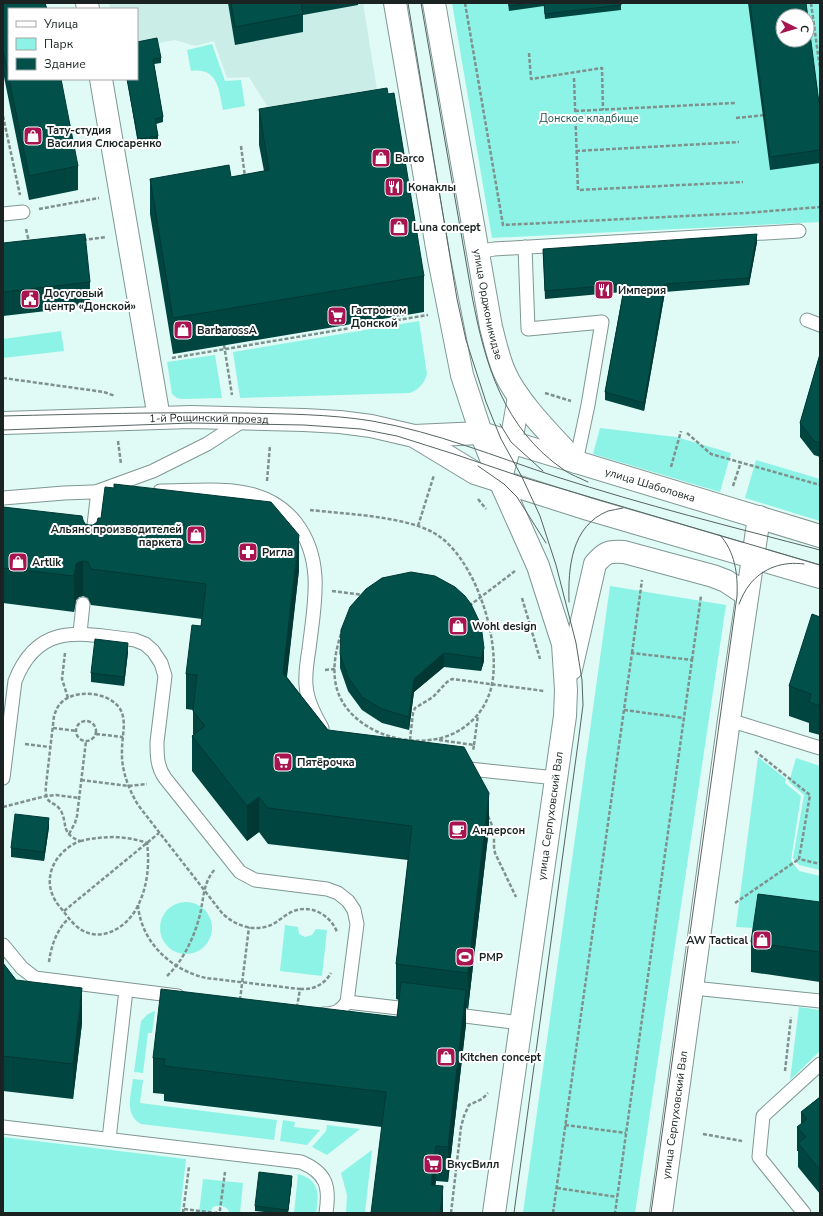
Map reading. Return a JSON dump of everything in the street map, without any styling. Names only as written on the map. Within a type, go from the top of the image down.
[{"type":"main road","points":[[395,3],[439,259],[457,354],[462,375],[481,433]]},
{"type":"main road","name":"улица Орджоникидзе","points":[[434,3],[491,327],[499,356],[504,372],[519,398],[576,462]]},
{"type":"main road","points":[[101,80],[159,418]]},
{"type":"main road","points":[[519,398],[511,442],[500,481],[588,509],[820,577]]},
{"type":"main road","name":"1-й Рощинский проезд","points":[[3,423],[159,418],[246,419],[340,422],[371,426],[414,436],[481,433]]},
{"type":"main road","name":"улица Шаболовка","points":[[481,433],[820,536]]},
{"type":"main road","name":"улица Серпуховский Вал","points":[[481,433],[500,481],[538,566],[562,644],[551,690],[565,716],[494,1213]]},
{"type":"main road","name":"1-й Рощинский проезд","points":[[414,436],[475,473],[500,481]]},
{"type":"main road","name":"улица Серпуховский Вал","points":[[661,1213],[729,720],[759,517]]},
{"type":"main road","points":[[551,690],[595,564],[602,555],[613,551],[624,552],[713,576],[726,581],[747,595]]},
{"type":"lane","points":[[3,214],[23,212]]},
{"type":"lane","points":[[478,252],[494,249],[799,231]]},
{"type":"lane","points":[[525,247],[528,330],[602,322],[588,405],[576,462]]},
{"type":"lane","points":[[807,320],[820,324]]},
{"type":"lane","points":[[98,491],[160,468],[207,444],[246,419]]},
{"type":"lane","points":[[90,552],[98,491]]},
{"type":"lane","points":[[3,498],[98,491],[132,491]]},
{"type":"lane","points":[[147,491],[230,491],[243,493],[265,499],[279,506],[294,520],[308,541],[312,553],[315,584],[306,671],[306,686],[315,715],[322,728],[331,738]]},
{"type":"lane","points":[[74,634],[84,604]]},
{"type":"lane","points":[[3,778],[15,681],[20,667],[28,656],[48,641],[74,634],[136,640],[145,644],[153,651],[161,663],[165,676],[157,753],[160,768],[165,778],[228,859],[240,872],[255,880],[327,889],[338,893],[348,901],[354,910],[357,924],[347,1002],[343,1008],[332,1014],[297,1010]]},
{"type":"lane","points":[[729,720],[820,748]]},
{"type":"lane","points":[[446,766],[556,778]]},
{"type":"lane","points":[[3,945],[28,974],[35,978],[189,998]]},
{"type":"lane","points":[[693,988],[820,1001]]},
{"type":"lane","points":[[109,1139],[126,990]]},
{"type":"lane","points":[[347,1002],[521,1022]]},
{"type":"lane","points":[[804,1213],[759,1157],[763,1116],[820,1064]]},
{"type":"lane","points":[[3,1127],[301,1162],[310,1166],[316,1171],[326,1185],[328,1197],[326,1213]]},
{"type":"path","points":[[465,3],[503,225],[746,213],[820,207]]},
{"type":"path","points":[[811,3],[820,69]]},
{"type":"path","points":[[529,53],[531,79],[602,68],[603,110]]},
{"type":"path","points":[[574,78],[578,190],[743,182]]},
{"type":"path","points":[[575,112],[735,104]]},
{"type":"path","points":[[736,118],[767,114]]},
{"type":"path","points":[[576,151],[739,142]]},
{"type":"path","points":[[241,146],[246,181]]},
{"type":"path","points":[[23,212],[79,202]]},
{"type":"path","points":[[76,241],[128,234]]},
{"type":"path","points":[[150,362],[434,314]]},
{"type":"path","points":[[224,345],[233,397]]},
{"type":"path","points":[[3,378],[104,392],[117,396]]},
{"type":"path","points":[[670,473],[680,431]]},
{"type":"path","points":[[687,433],[711,454],[820,485]]},
{"type":"path","points":[[118,441],[121,466]]},
{"type":"path","points":[[267,484],[270,445]]},
{"type":"path","points":[[732,489],[741,462]]},
{"type":"path","points":[[418,526],[436,470]]},
{"type":"path","points":[[475,495],[487,511]]},
{"type":"path","points":[[279,506],[388,519],[418,526],[441,538],[454,550],[469,572],[481,598],[487,617],[493,659],[492,684],[488,697],[478,715],[467,725],[448,736],[437,740],[410,740],[383,734],[370,728],[356,718],[348,710],[337,688],[335,669],[336,652],[342,630]]},
{"type":"path","points":[[513,565],[517,579]]},
{"type":"path","points":[[465,609],[515,571]]},
{"type":"path","points":[[553,1213],[643,575]]},
{"type":"path","points":[[315,584],[368,595],[364,599]]},
{"type":"path","points":[[521,594],[540,662]]},
{"type":"path","points":[[615,1213],[700,600]]},
{"type":"path","points":[[68,698],[62,679],[74,634]]},
{"type":"path","points":[[632,653],[692,660]]},
{"type":"path","points":[[409,747],[413,713],[416,708],[433,697],[450,680],[454,679],[551,690]]},
{"type":"path","points":[[80,841],[65,829],[59,808],[49,801],[45,790],[54,716],[58,707],[68,698],[73,695],[83,694],[102,696],[115,702],[121,709],[124,724],[123,763],[128,786],[138,805],[226,918],[238,924],[249,927],[266,926],[296,910],[310,910],[322,914],[332,921],[338,938]]},
{"type":"path","points":[[624,710],[684,718]]},
{"type":"path","points":[[474,745],[478,715]]},
{"type":"path","points":[[86,721],[93,723],[96,734],[92,740],[86,741],[79,738],[76,731],[79,724],[86,721]]},
{"type":"path","points":[[52,728],[76,731]]},
{"type":"path","points":[[96,734],[123,737]]},
{"type":"path","points":[[70,834],[75,823],[86,741]]},
{"type":"path","points":[[7,742],[50,747]]},
{"type":"path","points":[[735,903],[799,859],[810,795],[755,751]]},
{"type":"path","points":[[81,780],[136,786],[165,778]]},
{"type":"path","points":[[3,807],[46,796],[56,795],[79,798]]},
{"type":"path","points":[[484,810],[494,830],[495,853],[518,903],[519,895]]},
{"type":"path","points":[[64,911],[159,833]]},
{"type":"path","points":[[100,837],[117,837],[147,843],[149,859],[144,888],[138,905],[124,925],[108,933],[95,934],[83,930],[74,924],[54,900],[50,886],[50,875],[54,862],[66,849],[80,841],[100,837]]},
{"type":"path","points":[[145,992],[160,982],[176,966],[187,950],[201,910],[204,890],[210,874],[228,859]]},
{"type":"path","points":[[799,859],[820,864]]},
{"type":"path","points":[[138,905],[141,919],[148,937],[160,952],[176,966],[199,976],[300,989],[312,988],[321,984],[326,981],[333,971]]},
{"type":"path","points":[[50,981],[50,951],[59,931],[69,918]]},
{"type":"path","points":[[240,1004],[249,927]]},
{"type":"path","points":[[297,1010],[300,989]]},
{"type":"path","points":[[782,1099],[794,998]]},
{"type":"path","points":[[451,1213],[461,1127],[464,1116],[469,1105],[482,1099],[490,1090]]},
{"type":"path","points":[[565,1125],[626,1133]]},
{"type":"path","points":[[703,1134],[760,1144]]},
{"type":"path","points":[[184,1213],[191,1149]]},
{"type":"path","points":[[184,1209],[216,1213],[220,1210],[228,1154]]},
{"type":"path","points":[[556,1188],[617,1197]]},
{"type":"shaded area","points":[[109,3],[363,3],[378,96],[272,114],[249,77],[227,78],[214,41],[195,46],[175,40],[138,47],[138,8],[110,8]]},
{"type":"green space","name":"Донское кладбище","points":[[452,3],[820,3],[820,222],[492,238]]},
{"type":"green space","points":[[212,44],[225,81],[241,80],[245,106],[223,110],[218,88],[212,76],[200,71],[191,71],[187,50]]},
{"type":"green space","points":[[419,321],[427,374],[421,386],[410,393],[240,398],[233,352]]},
{"type":"green space","points":[[61,331],[64,351],[3,358],[3,339]]},
{"type":"green space","points":[[215,355],[222,398],[182,399],[177,398],[172,394],[167,362]]},
{"type":"green space","points":[[600,428],[676,437],[731,453],[720,492],[593,454]]},
{"type":"green space","points":[[756,460],[820,479],[820,521],[745,498]]},
{"type":"green space","points":[[610,586],[726,605],[635,1213],[523,1213]]},
{"type":"green space","points":[[758,757],[786,779],[785,783],[801,796],[791,860],[799,871],[820,876],[820,927],[736,927]]},
{"type":"green space","points":[[796,758],[820,766],[820,870],[799,865],[793,858],[804,795],[789,782]]},
{"type":"green space","points":[[181,902],[191,902],[205,909],[212,923],[212,933],[205,947],[191,954],[181,954],[171,950],[164,943],[160,933],[160,923],[164,913],[171,906]]},
{"type":"green space","points":[[285,925],[298,927],[299,934],[305,937],[312,935],[316,929],[327,930],[322,976],[280,971]]},
{"type":"green space","points":[[799,1007],[820,1010],[820,1051],[790,1080]]},
{"type":"green space","points":[[155,1011],[152,1033],[148,1033],[143,1073],[134,1072],[141,1021],[148,1014]]},
{"type":"green space","points":[[133,1079],[143,1080],[140,1103],[277,1120],[274,1140],[141,1124],[132,1115],[130,1110],[130,1097]]},
{"type":"green space","points":[[283,1120],[295,1122],[294,1127],[320,1130],[307,1145],[280,1141]]},
{"type":"green space","points":[[327,1125],[360,1129],[327,1155],[312,1147],[326,1131]]},
{"type":"green space","points":[[3,1137],[186,1159],[180,1213],[3,1213]]},
{"type":"green space","points":[[372,1150],[365,1213],[346,1213],[347,1195],[341,1173]]},
{"type":"green space","points":[[298,1174],[311,1180],[314,1184],[318,1200],[316,1213],[294,1213]]},
{"type":"green space","points":[[203,1179],[243,1183],[240,1213],[230,1213],[225,1207],[218,1206],[213,1207],[210,1213],[199,1213]]},
{"type":"building","points":[[3,3],[45,3],[47,8],[8,8],[8,74],[3,49]]},
{"type":"building","points":[[231,3],[301,3],[303,14],[235,27]]},
{"type":"building","points":[[509,3],[531,3],[509,6]]},
{"type":"building","points":[[544,3],[621,3],[621,5],[545,14]]},
{"type":"building","points":[[750,3],[806,3],[807,8],[775,8],[775,48],[812,48],[820,103],[820,150],[770,157]]},
{"type":"building","points":[[157,38],[161,58],[153,59],[163,117],[155,119],[158,136],[138,139],[127,80],[138,80],[138,42]]},
{"type":"building","points":[[9,80],[61,80],[78,166],[29,176]]},
{"type":"building","points":[[387,88],[388,94],[394,93],[424,276],[173,318],[150,179],[229,165],[231,177],[269,170],[259,109]]},
{"type":"building","points":[[85,234],[90,282],[3,292],[3,243]]},
{"type":"building","points":[[757,234],[749,278],[665,284],[644,403],[605,392],[625,284],[545,291],[543,249]]},
{"type":"building","points":[[820,354],[820,443],[814,441],[800,423]]},
{"type":"building","points":[[114,484],[271,502],[299,535],[283,673],[328,730],[464,747],[489,793],[468,973],[396,964],[412,826],[268,808],[259,797],[247,806],[192,736],[205,726],[193,711],[197,675],[186,674],[192,625],[201,626],[206,584],[91,569],[88,562],[83,561],[76,564],[74,576],[3,568],[3,507],[82,516],[85,524],[93,525],[97,522],[98,518],[101,518],[105,487],[114,488]]},
{"type":"building","points":[[411,572],[435,576],[455,587],[465,596],[471,604],[481,625],[484,648],[481,658],[444,653],[414,679],[409,717],[382,709],[362,697],[348,677],[340,654],[341,630],[350,607],[366,589],[382,578]]},
{"type":"building","points":[[812,614],[820,617],[820,706],[809,702],[811,694],[789,686]]},
{"type":"building","points":[[95,639],[128,643],[124,677],[91,673]]},
{"type":"building","points":[[15,814],[49,818],[44,852],[11,848]]},
{"type":"building","points":[[758,894],[820,902],[820,952],[751,942]]},
{"type":"building","points":[[3,963],[16,980],[82,988],[73,1064],[3,1056]]},
{"type":"building","points":[[401,982],[466,990],[448,1147],[436,1146],[431,1185],[443,1186],[440,1213],[371,1213],[386,1092],[164,1066],[165,1059],[153,1058],[161,989],[397,1017]]},
{"type":"building","points":[[820,1097],[820,1170],[798,1143],[806,1137],[797,1127],[807,1119],[801,1112]]},
{"type":"building","points":[[259,1172],[292,1176],[288,1210],[255,1206]]},
{"type":"tram line","points":[[408,3],[457,299],[466,340],[486,402],[501,439],[522,477],[540,516],[556,565],[576,643],[582,680],[583,705],[514,1213]]},
{"type":"tram line","points":[[421,3],[472,296],[483,346],[491,370],[500,393],[526,435],[543,453],[564,470],[588,482]]},
{"type":"tram line","points":[[3,416],[242,413],[324,416],[372,421],[443,438],[557,477],[622,497],[820,550]]},
{"type":"tram line","points":[[3,430],[191,423],[304,425],[361,429],[397,436],[522,477],[820,565]]},
{"type":"tram line","points":[[500,424],[511,442],[543,471]]},
{"type":"tram line","points":[[478,466],[504,484],[517,497],[546,543]]},
{"type":"tram line","points":[[569,602],[569,576],[571,562],[579,537],[586,527],[596,518],[608,511],[623,508]]},
{"type":"tram line","points":[[651,1213],[737,596],[737,580],[732,556],[720,535]]},
{"type":"tram line","points":[[739,604],[748,586],[755,578],[767,570],[781,565],[796,563],[804,564]]},
{"type":"place","name":"Тату-студия Василия Слюсаренко","points":[[33,136]]},
{"type":"place","name":"Barco","points":[[381,158]]},
{"type":"place","name":"Конаклы","points":[[394,187]]},
{"type":"place","name":"Luna concept","points":[[399,227]]},
{"type":"place","name":"Империя","points":[[604,290]]},
{"type":"place","name":"Досуговый центр «Донской»","points":[[30,299]]},
{"type":"place","name":"Гастроном Донской","points":[[337,316]]},
{"type":"place","name":"BarbarossA","points":[[183,330]]},
{"type":"place","name":"Альянс производителей паркета","points":[[196,535]]},
{"type":"place","name":"Ригла","points":[[248,552]]},
{"type":"place","name":"Artlik","points":[[18,562]]},
{"type":"place","name":"Wohl design","points":[[458,626]]},
{"type":"place","name":"Пятёрочка","points":[[283,762]]},
{"type":"place","name":"Андерсон","points":[[458,830]]},
{"type":"place","name":"AW Tactical","points":[[762,940]]},
{"type":"place","name":"PMP","points":[[465,957]]},
{"type":"place","name":"Kitchen concept","points":[[446,1057]]},
{"type":"place","name":"ВкусВилл","points":[[433,1164]]}]
